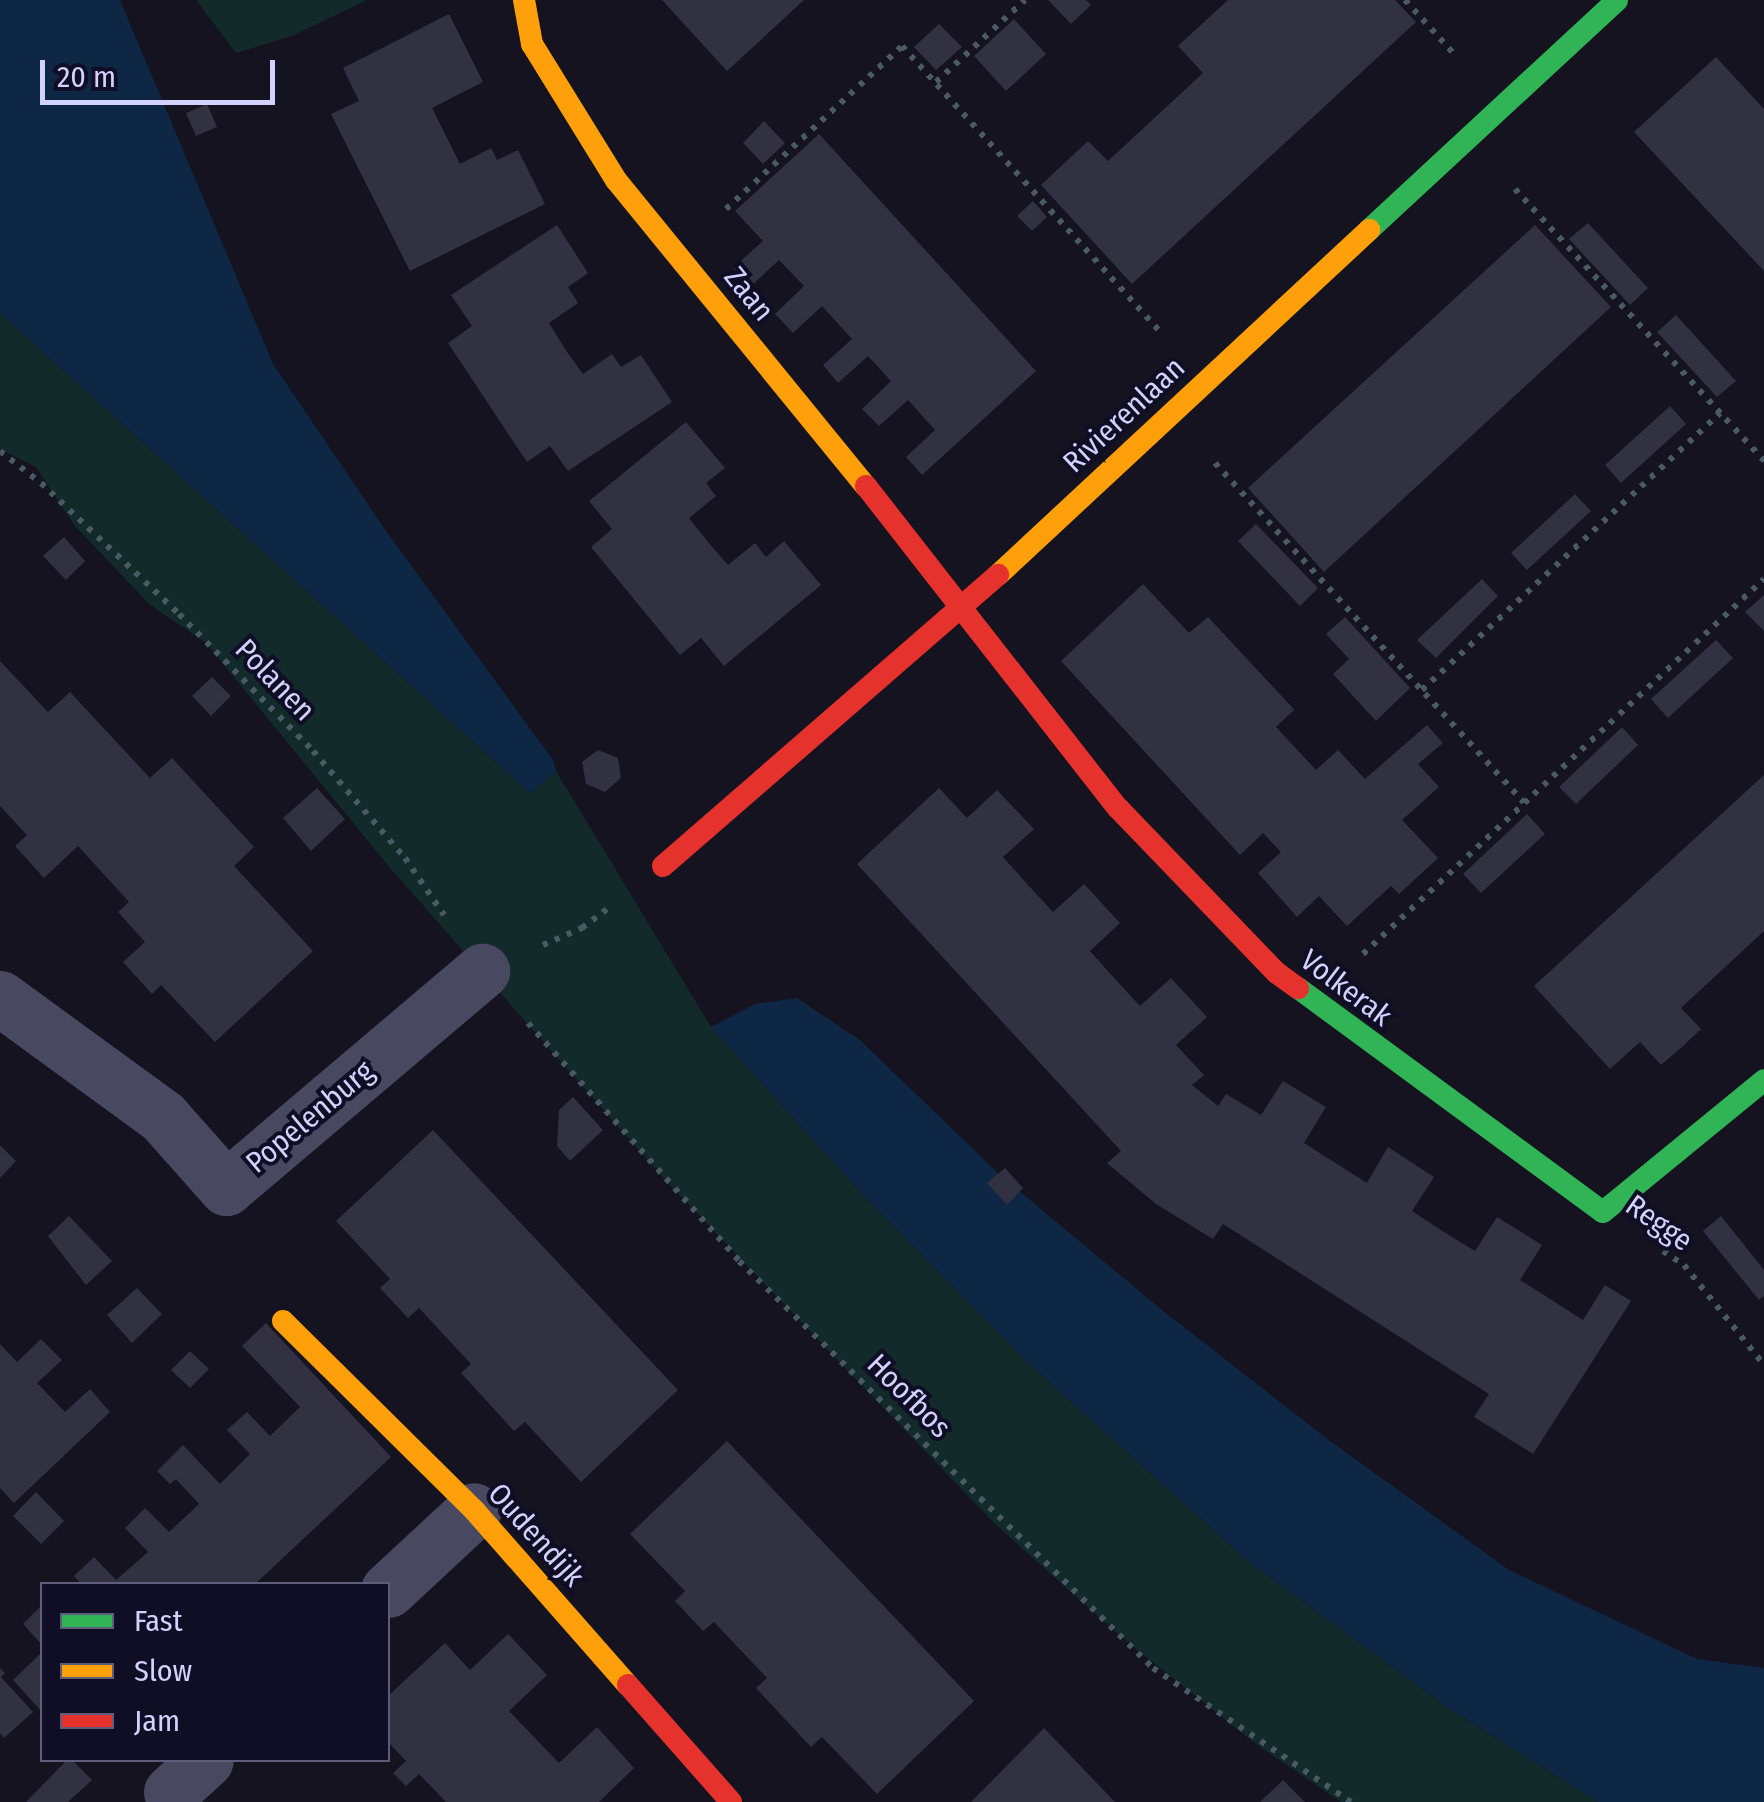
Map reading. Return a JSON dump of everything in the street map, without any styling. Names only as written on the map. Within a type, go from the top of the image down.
[{"type":"street","name":"Zaan","points":[[524,0],[532,44],[616,180],[964,606]]},
{"type":"street","name":"Rivierenlaan","points":[[663,866],[964,606],[1616,0]]},
{"type":"street","name":"Volkerak","points":[[964,606],[1118,808],[1246,944],[1312,1002],[1603,1212]]},
{"type":"street","name":"Popelenburg","points":[[0,998],[163,1117],[226,1188],[482,971]]},
{"type":"street","points":[[1603,1212],[1764,1080]]},
{"type":"street","name":"Oudendijk","points":[[283,1321],[474,1510],[731,1802]]},
{"type":"street","points":[[390,1588],[474,1510]]},
{"type":"path","points":[[936,82],[1025,0]]},
{"type":"path","points":[[678,254],[902,46],[1204,381]]},
{"type":"path","points":[[1468,137],[1764,461]]},
{"type":"path","points":[[1170,413],[1524,802]]},
{"type":"path","points":[[1422,690],[1720,413]]},
{"type":"path","name":"Polanen","points":[[0,451],[42,483],[313,751],[405,858],[482,971]]},
{"type":"path","points":[[1312,1002],[1764,579]]},
{"type":"path","points":[[482,971],[582,928],[663,866]]},
{"type":"path","name":"Hoofbos","points":[[482,971],[739,1261],[1154,1668],[1351,1802]]},
{"type":"path","name":"Regge","points":[[1603,1212],[1684,1266],[1764,1365]]},
{"type":"green space","points":[[196,0],[367,0],[292,36],[236,53]]},
{"type":"green space","points":[[0,313],[531,794],[556,771],[711,1027],[864,1196],[1026,1361],[1247,1560],[1447,1707],[1598,1802],[1341,1802],[1256,1744],[1120,1636],[993,1522],[667,1182],[391,869],[206,643],[149,604],[74,525],[36,467],[0,449]]},
{"type":"water","points":[[0,0],[120,0],[273,364],[386,531],[553,760],[556,771],[531,794],[0,313]]},
{"type":"water","points":[[797,998],[861,1041],[1001,1176],[1162,1310],[1326,1438],[1509,1570],[1697,1659],[1764,1668],[1764,1802],[1598,1802],[1447,1707],[1247,1560],[1026,1361],[864,1196],[711,1027],[755,1004]]},
{"type":"building","points":[[662,0],[804,0],[727,71]]},
{"type":"building","points":[[1048,0],[1086,0],[1091,5],[1071,24]]},
{"type":"building","points":[[1228,0],[1395,0],[1416,22],[1132,284],[1041,185],[1088,141],[1108,161],[1203,73],[1178,46]]},
{"type":"building","points":[[449,14],[483,82],[432,108],[460,164],[491,148],[497,160],[518,150],[545,204],[410,271],[331,114],[359,101],[343,68]]},
{"type":"building","points":[[1014,19],[1046,54],[1006,91],[974,56]]},
{"type":"building","points":[[939,24],[962,47],[936,70],[914,47]]},
{"type":"building","points":[[1716,57],[1764,109],[1764,271],[1634,132]]},
{"type":"building","points":[[207,104],[217,127],[196,136],[186,113]]},
{"type":"building","points":[[764,121],[785,143],[763,164],[743,143]]},
{"type":"building","points":[[819,134],[1036,371],[922,475],[906,457],[935,430],[908,400],[879,426],[862,409],[891,381],[868,356],[838,383],[823,365],[852,339],[822,306],[793,333],[775,314],[804,286],[779,260],[750,287],[733,268],[763,241],[735,211]]},
{"type":"building","points":[[1033,201],[1047,217],[1032,231],[1017,216]]},
{"type":"building","points":[[1588,223],[1648,288],[1630,305],[1569,239]]},
{"type":"building","points":[[557,225],[588,273],[568,287],[578,303],[549,323],[565,349],[583,374],[612,354],[621,367],[641,355],[672,402],[568,471],[550,446],[527,462],[448,343],[472,326],[451,295]]},
{"type":"building","points":[[1535,225],[1611,307],[1324,572],[1248,488]]},
{"type":"building","points":[[1676,315],[1736,381],[1717,397],[1657,332]]},
{"type":"building","points":[[1670,406],[1686,424],[1621,483],[1605,465]]},
{"type":"building","points":[[686,422],[725,468],[706,483],[716,496],[689,518],[708,542],[728,565],[755,543],[766,557],[784,541],[821,585],[724,666],[701,638],[680,655],[591,547],[612,529],[589,501]]},
{"type":"building","points":[[1575,494],[1591,511],[1527,570],[1511,553]]},
{"type":"building","points":[[1256,524],[1318,588],[1300,606],[1238,541]]},
{"type":"building","points":[[64,537],[85,561],[66,580],[43,556]]},
{"type":"building","points":[[1482,579],[1498,596],[1436,658],[1417,640]]},
{"type":"building","points":[[1143,584],[1189,633],[1208,617],[1291,706],[1294,710],[1276,727],[1316,770],[1338,750],[1365,779],[1427,725],[1443,743],[1418,764],[1439,787],[1402,820],[1438,858],[1399,894],[1391,886],[1347,926],[1319,896],[1297,917],[1258,873],[1281,852],[1263,833],[1240,855],[1061,661]]},
{"type":"building","points":[[1764,595],[1764,631],[1745,612]]},
{"type":"building","points":[[1345,617],[1410,688],[1376,721],[1333,674],[1349,659],[1326,634]]},
{"type":"building","points":[[1716,640],[1733,658],[1668,718],[1651,699]]},
{"type":"building","points":[[0,661],[48,712],[70,692],[150,778],[172,758],[254,847],[234,866],[313,951],[215,1042],[161,985],[152,994],[123,962],[145,942],[118,912],[129,902],[78,846],[44,878],[15,846],[27,835],[0,806]]},
{"type":"building","points":[[212,677],[231,696],[211,716],[192,696]]},
{"type":"building","points":[[1622,727],[1638,745],[1576,804],[1559,787]]},
{"type":"building","points":[[598,750],[618,758],[621,778],[605,792],[586,784],[582,762]]},
{"type":"building","points":[[1764,775],[1764,931],[1681,1008],[1701,1029],[1682,1047],[1661,1065],[1640,1042],[1610,1069],[1534,986]]},
{"type":"building","points":[[317,788],[345,819],[311,851],[283,818]]},
{"type":"building","points":[[939,788],[967,818],[997,790],[1034,829],[1003,857],[1028,885],[1053,912],[1084,884],[1120,923],[1090,951],[1115,979],[1140,1006],[1171,978],[1207,1017],[1176,1045],[1204,1075],[1192,1085],[1218,1106],[1226,1094],[1261,1115],[1283,1081],[1326,1107],[1304,1143],[1367,1183],[1388,1147],[1434,1177],[1412,1211],[1475,1251],[1497,1217],[1542,1245],[1520,1280],[1583,1320],[1605,1285],[1631,1301],[1533,1454],[1474,1417],[1489,1394],[1223,1224],[1213,1239],[1156,1204],[1107,1163],[1121,1151],[857,864]]},
{"type":"building","points":[[1527,814],[1545,834],[1481,893],[1463,874]]},
{"type":"building","points":[[573,1097],[603,1130],[570,1161],[557,1146],[559,1110]]},
{"type":"building","points":[[433,1130],[678,1390],[581,1482],[525,1422],[514,1431],[461,1373],[471,1364],[419,1308],[408,1318],[380,1288],[390,1279],[336,1221]]},
{"type":"building","points":[[0,1145],[16,1161],[0,1178]]},
{"type":"building","points":[[1005,1168],[1023,1188],[1007,1205],[987,1183]]},
{"type":"building","points":[[69,1216],[112,1261],[86,1285],[48,1236]]},
{"type":"building","points":[[1721,1216],[1764,1270],[1764,1296],[1759,1300],[1703,1231]]},
{"type":"building","points":[[137,1288],[162,1314],[132,1343],[107,1315]]},
{"type":"building","points":[[266,1323],[391,1457],[257,1582],[79,1582],[74,1576],[94,1557],[116,1580],[148,1552],[125,1528],[145,1508],[169,1532],[199,1504],[176,1479],[170,1484],[157,1471],[183,1445],[220,1484],[250,1454],[227,1430],[247,1412],[270,1436],[300,1407],[242,1346]]},
{"type":"building","points":[[41,1339],[62,1360],[37,1383],[65,1412],[90,1389],[110,1412],[14,1503],[0,1488],[0,1344],[17,1362]]},
{"type":"building","points":[[190,1351],[209,1369],[190,1388],[171,1370]]},
{"type":"building","points":[[727,1441],[974,1701],[877,1794],[822,1737],[811,1747],[756,1688],[767,1678],[714,1622],[703,1631],[675,1601],[685,1591],[630,1534]]},
{"type":"building","points":[[36,1492],[64,1521],[41,1544],[13,1516]]},
{"type":"building","points":[[40,1607],[40,1643],[23,1624]]},
{"type":"building","points":[[508,1634],[547,1675],[509,1711],[559,1763],[597,1727],[634,1768],[599,1802],[446,1802],[419,1774],[406,1786],[393,1773],[406,1761],[390,1744],[390,1694],[445,1643],[470,1670]]},
{"type":"building","points":[[40,1654],[40,1710],[13,1680]]},
{"type":"building","points":[[0,1668],[5,1673],[1,1677],[33,1712],[4,1738],[0,1733]]},
{"type":"building","points":[[1044,1728],[1115,1802],[971,1802]]},
{"type":"building","points":[[65,1762],[74,1762],[92,1780],[68,1802],[26,1802]]},
{"type":"building","points":[[1283,1780],[1305,1802],[1260,1802]]},
{"type":"traffic: fast","points":[[1369,230],[1617,0]]},
{"type":"traffic: fast","points":[[1298,988],[1603,1212],[1764,1080]]},
{"type":"traffic: slow","points":[[524,0],[532,44],[616,180],[866,486]]},
{"type":"traffic: slow","points":[[998,575],[1369,230]]},
{"type":"traffic: slow","points":[[283,1321],[474,1510],[628,1685]]},
{"type":"traffic: jam","points":[[866,486],[1118,808],[1277,973],[1298,988]]},
{"type":"traffic: jam","points":[[663,866],[998,575]]},
{"type":"traffic: jam","points":[[628,1685],[731,1802]]}]
